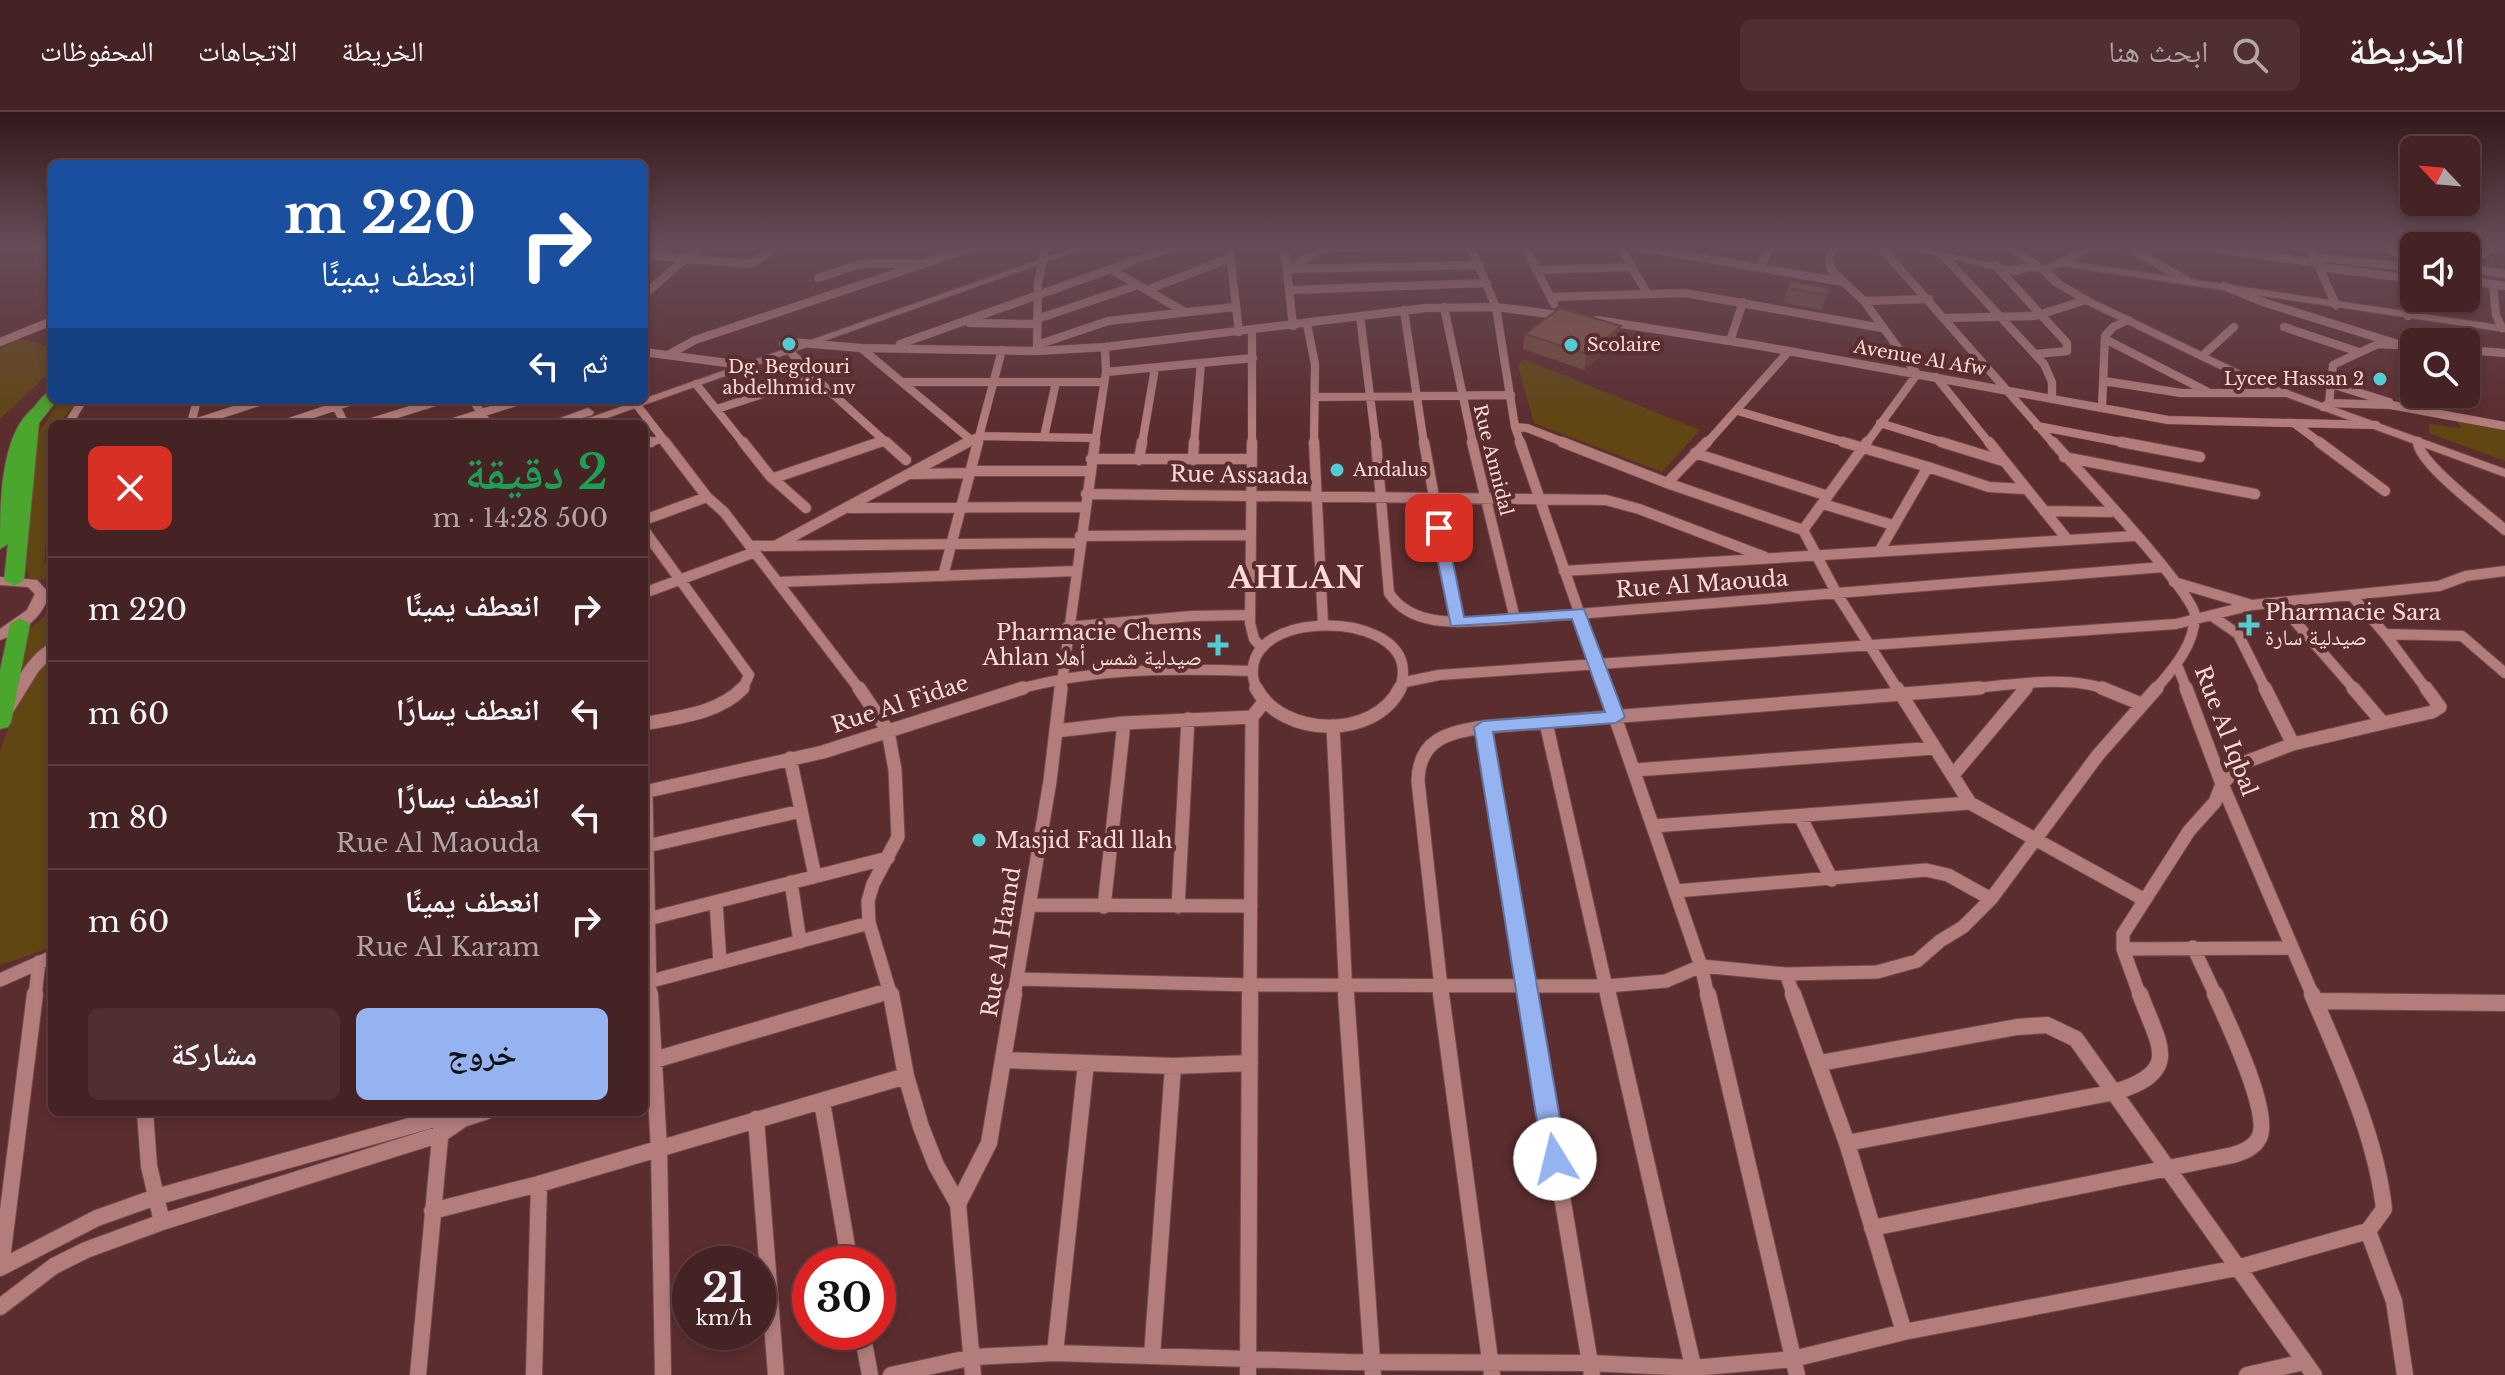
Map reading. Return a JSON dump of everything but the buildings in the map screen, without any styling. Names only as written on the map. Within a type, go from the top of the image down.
[{"type":"highway","points":[[2,447],[19,418],[48,385]]},
{"type":"highway","points":[[0,543],[9,471],[21,435],[31,417],[48,400]]},
{"type":"highway","points":[[7,581],[31,417]]},
{"type":"highway","points":[[0,720],[20,624]]},
{"type":"main road","points":[[648,392],[903,304]]},
{"type":"main road","points":[[648,397],[750,366],[788,346],[809,344],[912,304]]},
{"type":"main road","points":[[2094,304],[2285,393],[2326,405],[2505,473]]},
{"type":"main road","points":[[2330,304],[2504,329]]},
{"type":"main road","points":[[565,420],[623,404]]},
{"type":"main road","points":[[587,420],[625,404]]},
{"type":"main road","points":[[0,635],[20,624],[47,600],[42,593],[45,584],[7,581]]},
{"type":"main road","points":[[0,720],[33,669],[48,652]]},
{"type":"street","points":[[668,355],[688,342],[804,304]]},
{"type":"street","points":[[889,348],[1015,304]]},
{"type":"street","points":[[1037,304],[1037,348]]},
{"type":"street","points":[[963,323],[1037,322],[1086,304]]},
{"type":"street","points":[[1171,304],[1185,312]]},
{"type":"street","points":[[1234,304],[1239,332]]},
{"type":"street","points":[[1292,304],[1293,326]]},
{"type":"street","points":[[1495,304],[1515,427],[1701,966],[1795,1367]]},
{"type":"street","points":[[1554,304],[1558,314]]},
{"type":"street","points":[[1730,341],[1742,304]]},
{"type":"street","points":[[1753,304],[1882,328]]},
{"type":"street","points":[[1803,530],[1917,374],[1866,304]]},
{"type":"street","points":[[1933,304],[2004,390],[2163,567],[2190,602],[2194,619]]},
{"type":"street","points":[[1988,304],[2050,373],[2052,398]]},
{"type":"street","points":[[2031,304],[2062,336],[2068,348],[2064,352],[2036,354]]},
{"type":"street","points":[[1945,318],[2043,317],[2062,313],[2079,304]]},
{"type":"street","points":[[2270,304],[2346,325],[2398,344]]},
{"type":"street","points":[[2495,304],[2496,315],[2504,329]]},
{"type":"street","points":[[1037,348],[1100,323],[1234,307]]},
{"type":"street","points":[[809,344],[1002,350],[1105,347],[1444,307],[1496,307],[1573,317]]},
{"type":"street","name":"Rue Annidal","points":[[1444,307],[1461,396],[1515,619]]},
{"type":"street","points":[[1404,310],[1432,497],[1457,622]]},
{"type":"street","points":[[2408,316],[2409,312]]},
{"type":"street","name":"Rue Al Maouda","points":[[1360,316],[1368,369],[1368,396],[1373,411],[1390,599],[1437,623],[2163,567]]},
{"type":"street","name":"Avenue Al Afw","points":[[1587,319],[1789,351],[2182,422],[2376,425]]},
{"type":"street","points":[[2102,408],[2105,339],[2113,327],[2128,320]]},
{"type":"street","points":[[0,342],[48,323]]},
{"type":"street","points":[[1307,324],[1315,364],[1317,397],[1314,436],[1323,624]]},
{"type":"street","points":[[2202,356],[2234,327]]},
{"type":"street","points":[[2284,327],[2359,352]]},
{"type":"street","points":[[1252,330],[1250,615],[1258,653]]},
{"type":"street","points":[[2105,339],[2210,393]]},
{"type":"street","points":[[2398,344],[2378,344],[2331,367],[2326,405],[2391,405],[2505,426]]},
{"type":"street","points":[[788,346],[814,377],[906,460]]},
{"type":"street","name":"Rue Al Hamd","points":[[958,1204],[989,1143],[1018,979],[1105,377],[1105,347]]},
{"type":"street","points":[[861,348],[975,438]]},
{"type":"street","points":[[943,576],[970,472],[975,438],[1002,350]]},
{"type":"street","points":[[1667,483],[1738,411],[1789,351]]},
{"type":"street","points":[[2480,351],[2505,353]]},
{"type":"street","points":[[648,352],[750,366]]},
{"type":"street","points":[[903,382],[1056,382],[1253,358]]},
{"type":"street","points":[[1193,460],[1201,363]]},
{"type":"street","points":[[1139,460],[1155,368]]},
{"type":"street","points":[[717,409],[814,377]]},
{"type":"street","points":[[1936,377],[2067,539]]},
{"type":"street","points":[[2104,381],[2172,392],[2285,393]]},
{"type":"street","points":[[1044,437],[1056,382]]},
{"type":"street","points":[[696,384],[774,478],[806,508]]},
{"type":"street","points":[[2331,384],[2380,397],[2391,405]]},
{"type":"street","points":[[1317,397],[1511,395]]},
{"type":"street","points":[[203,420],[253,404]]},
{"type":"street","points":[[293,420],[333,404]]},
{"type":"street","points":[[378,420],[429,404]]},
{"type":"street","points":[[475,404],[485,420]]},
{"type":"street","points":[[459,420],[509,404]]},
{"type":"street","points":[[632,404],[646,420]]},
{"type":"street","points":[[1738,411],[1989,487],[2025,489]]},
{"type":"street","points":[[648,423],[835,654],[888,731],[895,770],[898,837],[873,884],[868,901],[869,923],[890,991],[906,1076],[931,1153],[958,1204],[973,1366]]},
{"type":"street","points":[[1880,423],[2003,461]]},
{"type":"street","points":[[2295,424],[2385,491]]},
{"type":"street","points":[[2037,426],[2200,457]]},
{"type":"street","points":[[1515,427],[1527,428],[1667,483],[1803,530],[1837,594],[1970,803],[2143,899]]},
{"type":"street","points":[[775,546],[975,438],[1095,438]]},
{"type":"street","points":[[648,443],[662,439]]},
{"type":"street","points":[[774,478],[883,441]]},
{"type":"street","points":[[2418,442],[2418,449],[2430,464],[2505,530]]},
{"type":"street","points":[[1695,453],[1893,525]]},
{"type":"street","points":[[2064,457],[2255,494]]},
{"type":"street","points":[[1091,459],[1252,459]]},
{"type":"street","points":[[1880,550],[1928,467]]},
{"type":"street","points":[[908,474],[1089,471]]},
{"type":"street","name":"Rue Assaada","points":[[1086,494],[1486,497],[1618,502],[1765,557]]},
{"type":"street","points":[[648,519],[707,497]]},
{"type":"street","points":[[846,508],[1084,507]]},
{"type":"street","points":[[2044,511],[2111,512]]},
{"type":"street","points":[[648,535],[749,675],[742,692],[707,710],[648,723]]},
{"type":"street","points":[[648,592],[753,549],[775,546],[951,546],[1251,535]]},
{"type":"street","points":[[1564,571],[2134,536]]},
{"type":"street","points":[[778,582],[1075,571]]},
{"type":"street","points":[[1405,682],[1439,675],[2168,624],[2252,605],[2439,586],[2466,576],[2505,571]]},
{"type":"street","points":[[2174,582],[2252,605]]},
{"type":"street","points":[[1847,1143],[2115,1092],[2152,1077],[2160,1069],[2162,1054],[2123,949],[2123,934],[2189,831],[2215,802],[2222,784],[2243,763],[2293,744],[2432,712],[2440,707],[2352,596]]},
{"type":"street","points":[[2279,603],[2383,723]]},
{"type":"street","points":[[1067,627],[1192,616],[1250,615]]},
{"type":"street","points":[[2212,616],[2238,634],[2293,744]]},
{"type":"street","name":"Rue Al Iqbal","points":[[2194,619],[2190,640],[2177,665],[2222,784],[2360,1115],[2381,1181],[2384,1209],[2368,1231]]},
{"type":"street","points":[[1323,624],[1353,628],[1379,638],[1398,655],[1405,682],[1400,696],[1389,708],[1373,717],[1333,726],[1294,719],[1264,702],[1254,687],[1252,671],[1258,653],[1288,631],[1323,624]]},
{"type":"street","points":[[2385,634],[2451,633],[2462,636],[2505,673]]},
{"type":"street","name":"Rue Al Fidae","points":[[1220,667],[1258,653]]},
{"type":"street","points":[[1403,665],[1439,675]]},
{"type":"street","points":[[1018,979],[1250,985],[1607,986],[1666,981],[1701,966],[1786,974],[1897,969],[1917,961],[1940,941],[1963,927],[1991,899],[2065,797],[2177,665]]},
{"type":"street","name":"Rue Al Fidae","points":[[648,791],[823,752],[978,701],[1060,680],[1113,672],[1220,667],[1252,671]]},
{"type":"street","points":[[1491,1369],[1440,984],[1418,763],[1426,749],[1439,738],[1483,727],[2029,685],[2084,683],[2141,704]]},
{"type":"street","points":[[1953,775],[2029,685]]},
{"type":"street","points":[[1248,1367],[1252,717],[1264,702]]},
{"type":"street","points":[[1056,731],[1124,723],[1252,717]]},
{"type":"street","points":[[1178,907],[1188,719]]},
{"type":"street","points":[[1104,907],[1124,723]]},
{"type":"street","points":[[1546,723],[1694,1372]]},
{"type":"street","points":[[1333,726],[1345,983],[1373,1368]]},
{"type":"street","points":[[1483,727],[1591,1369]]},
{"type":"street","points":[[1635,770],[1935,748]]},
{"type":"street","points":[[790,758],[815,876]]},
{"type":"street","points":[[1653,826],[1970,803]]},
{"type":"street","points":[[648,846],[801,811]]},
{"type":"street","points":[[1800,816],[1832,880]]},
{"type":"street","points":[[648,919],[888,858]]},
{"type":"street","points":[[1676,891],[1926,870],[1948,875],[1991,899]]},
{"type":"street","points":[[791,882],[800,942]]},
{"type":"street","points":[[716,902],[720,963]]},
{"type":"street","points":[[1030,905],[1251,906]]},
{"type":"street","points":[[648,981],[869,923]]},
{"type":"street","points":[[1872,1228],[2171,1169],[2248,1150],[2257,1143],[2263,1128],[2235,1040],[2193,947]]},
{"type":"street","points":[[2123,949],[2292,948]]},
{"type":"street","points":[[0,980],[46,960]]},
{"type":"street","points":[[0,1268],[46,960]]},
{"type":"street","points":[[1786,974],[1847,1143],[1904,1332]]},
{"type":"street","points":[[663,1375],[659,1148],[648,1061],[890,991]]},
{"type":"street","points":[[2315,1001],[2505,1003]]},
{"type":"street","points":[[1820,1063],[2017,1027],[2047,1025],[2065,1031],[2076,1039],[2309,1368],[2247,1375]]},
{"type":"street","points":[[1004,1060],[1173,1066],[1250,1063]]},
{"type":"street","points":[[1055,1353],[1086,1063]]},
{"type":"street","points":[[1152,1356],[1173,1066]]},
{"type":"street","points":[[432,1211],[539,1184],[906,1076]]},
{"type":"street","points":[[822,1102],[847,1246]]},
{"type":"street","points":[[145,1116],[149,1166],[162,1222]]},
{"type":"street","points":[[0,1268],[97,1218],[156,1197],[441,1121],[472,1116]]},
{"type":"street","points":[[756,1119],[776,1375]]},
{"type":"street","points":[[418,1375],[441,1121]]},
{"type":"street","points":[[0,1307],[54,1266],[86,1250],[441,1121]]},
{"type":"street","points":[[534,1375],[539,1184]]},
{"type":"street","points":[[891,1375],[1055,1353],[1152,1356],[1248,1367],[1694,1372],[1795,1367],[1904,1332],[2237,1268],[2368,1231],[2393,1288],[2403,1337],[2405,1375]]},
{"type":"street","points":[[865,1350],[870,1375]]},
{"type":"shaded area","points":[[20,339],[48,346],[48,374],[0,419],[0,348]]},
{"type":"shaded area","points":[[1523,359],[1700,430],[1662,472],[1534,423],[1518,366]]},
{"type":"shaded area","points":[[58,404],[76,404],[62,420],[48,420],[48,520],[44,563],[48,562],[48,577],[42,580],[29,578],[25,563],[32,455],[40,430]]},
{"type":"shaded area","points":[[2456,419],[2505,431],[2505,461],[2429,433],[2429,424],[2461,428]]},
{"type":"shaded area","points":[[48,613],[48,948],[0,965],[0,752],[15,708],[24,635]]},
{"type":"place","name":"Dg. Begdouri abdelhmid. nv","points":[[789,344]]},
{"type":"place","name":"Scolaire","points":[[1571,345]]},
{"type":"place","name":"Lycee Hassan 2","points":[[2380,379]]},
{"type":"place","name":"Andalus","points":[[1337,470]]},
{"type":"place","name":"Pharmacie Sara صيدلية سارة","points":[[2249,625]]},
{"type":"place","name":"Pharmacie Chems Ahlan صيدلية شمس أهلا","points":[[1218,645]]},
{"type":"place","name":"Masjid Fadl llah","points":[[979,840]]},
{"type":"district","name":"AHLAN","points":[[1297,577]]},
{"type":"route","points":[[1439,528],[1457,622],[1578,613],[1616,717],[1483,727],[1555,1159]]}]
